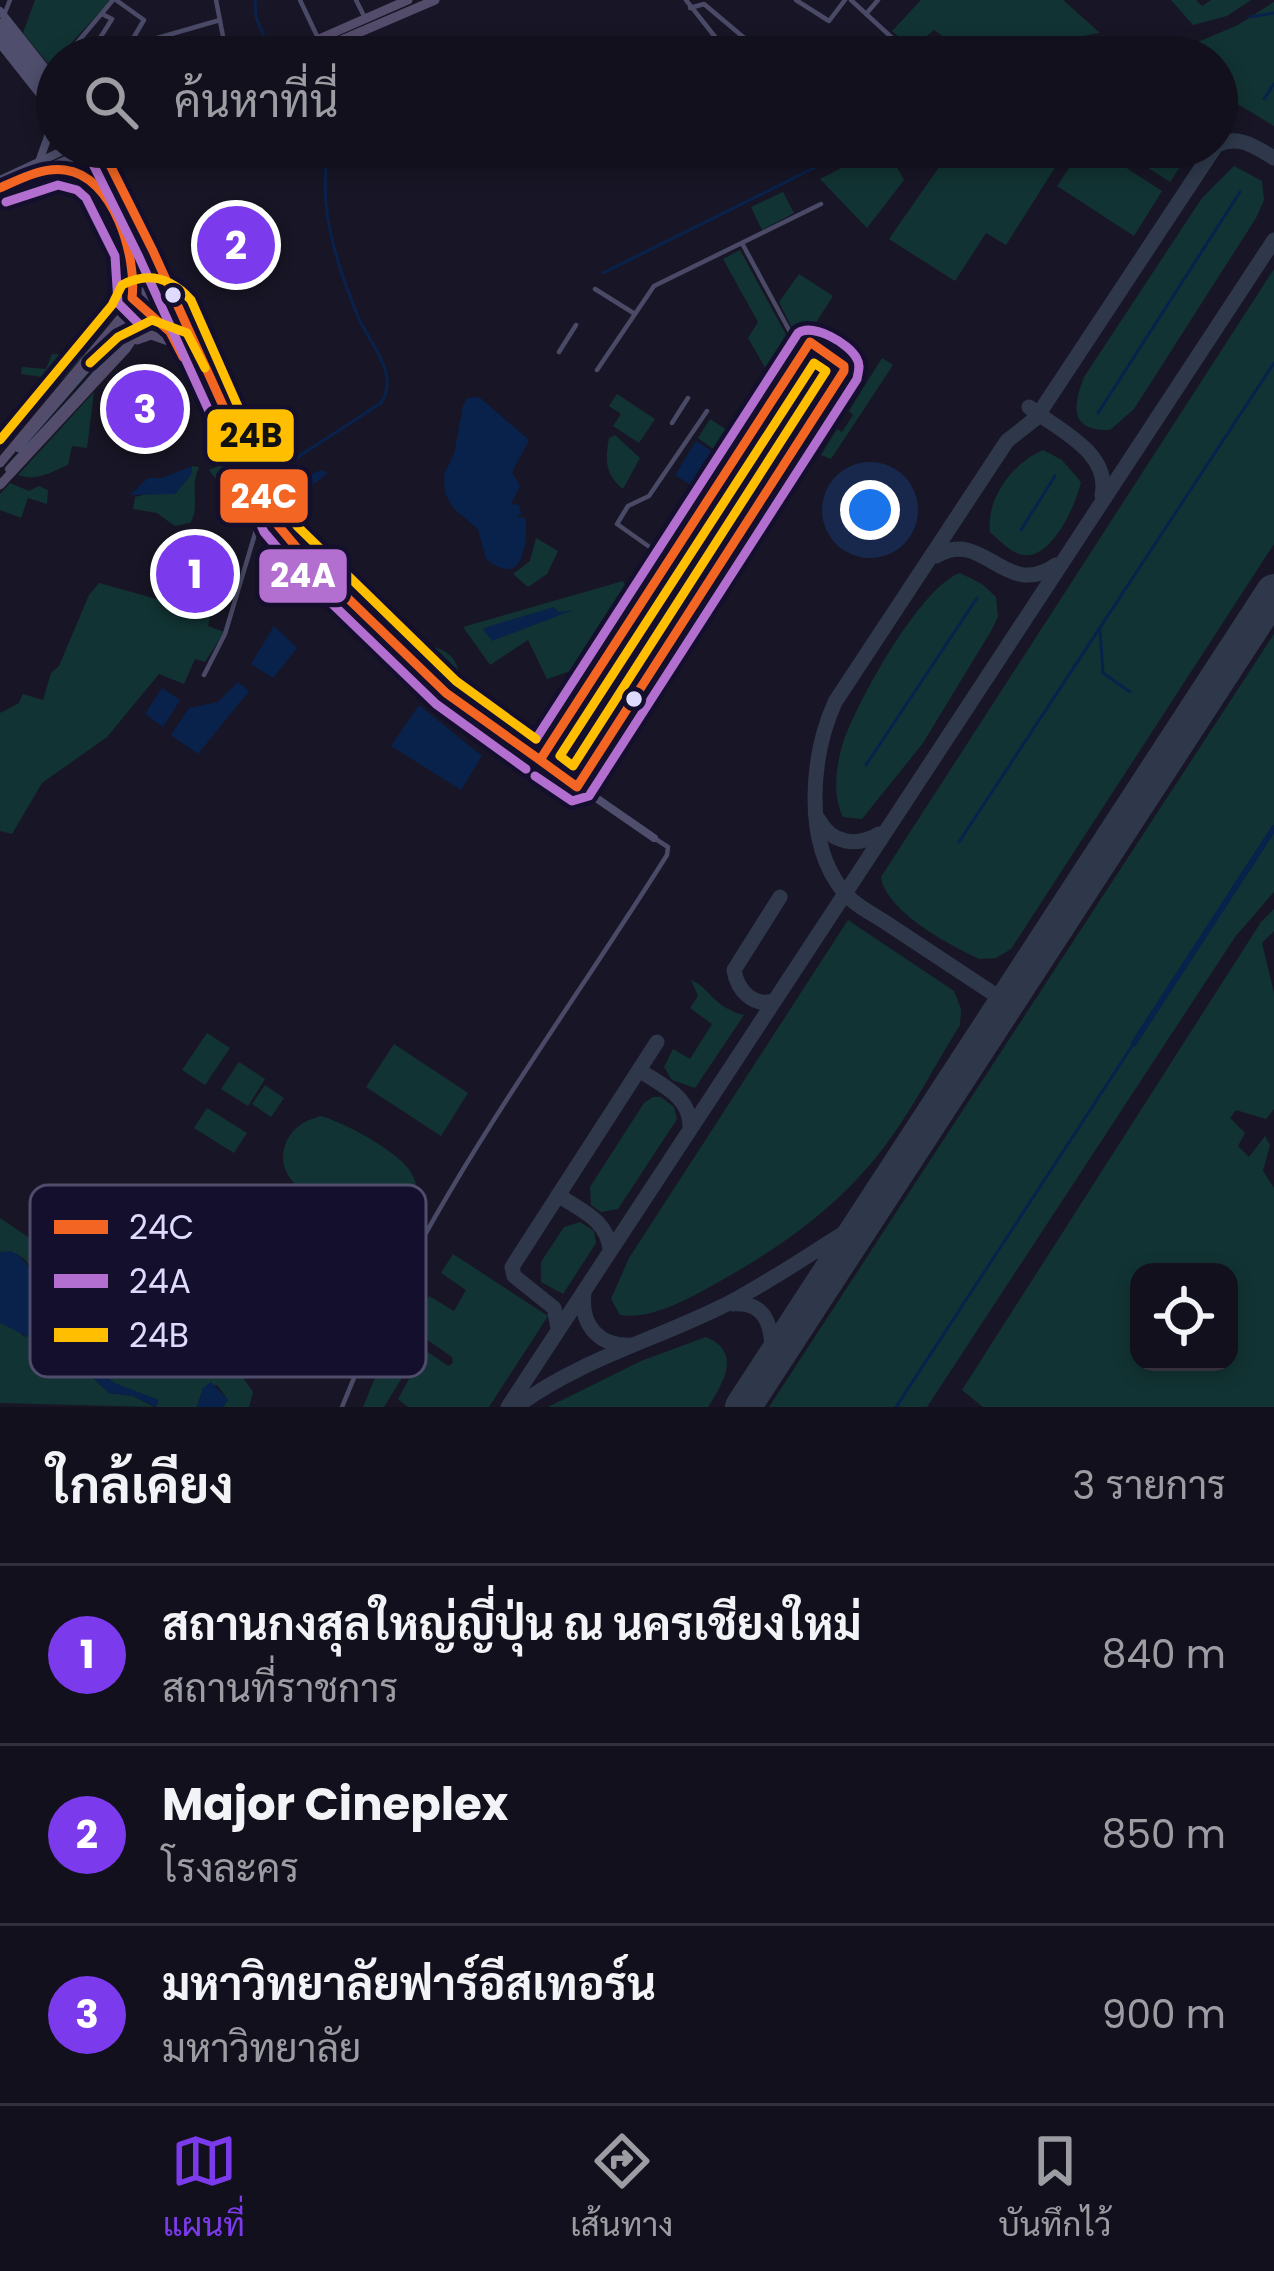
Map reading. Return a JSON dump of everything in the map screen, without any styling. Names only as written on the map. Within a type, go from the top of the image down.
[{"type":"main road","points":[[326,36],[408,0]]},
{"type":"main road","points":[[351,36],[435,0]]},
{"type":"main road","points":[[1,16],[36,54]]},
{"type":"main road","points":[[1,16],[36,64]]},
{"type":"main road","points":[[0,33],[36,81]]},
{"type":"main road","points":[[0,44],[36,86]]},
{"type":"main road","points":[[24,73],[36,73]]},
{"type":"main road","points":[[0,184],[35,168],[63,170],[100,186]]},
{"type":"main road","points":[[0,465],[125,313],[132,297],[135,269],[130,249],[94,168]]},
{"type":"main road","points":[[0,482],[128,325],[140,301],[136,253],[96,168]]},
{"type":"main road","points":[[101,168],[125,204],[250,484],[260,520]]},
{"type":"main road","points":[[110,168],[177,305],[260,520]]},
{"type":"main road","points":[[115,172],[116,168]]},
{"type":"main road","points":[[0,465],[127,337],[146,305],[149,272],[125,204]]},
{"type":"main road","points":[[0,482],[125,349],[150,314],[155,291],[153,250]]},
{"type":"main road","points":[[132,297],[155,291],[177,305]]},
{"type":"main road","points":[[132,297],[170,332]]},
{"type":"main road","points":[[177,305],[164,310],[170,332],[260,520],[302,554],[434,682],[507,740],[654,838]]},
{"type":"main road","points":[[125,349],[151,335],[177,344]]},
{"type":"main road","points":[[97,346],[109,348],[113,361]]},
{"type":"street","points":[[1,16],[10,0]]},
{"type":"street","points":[[83,36],[114,0],[144,20],[134,36]]},
{"type":"street","points":[[216,0],[223,36]]},
{"type":"street","points":[[300,0],[318,36]]},
{"type":"street","points":[[356,0],[365,19]]},
{"type":"street","points":[[686,0],[713,36]]},
{"type":"street","points":[[796,0],[829,21],[848,0],[890,36]]},
{"type":"street","points":[[866,14],[878,0]]},
{"type":"street","points":[[690,8],[704,4],[742,36]]},
{"type":"street","points":[[100,36],[112,19],[102,14]]},
{"type":"street","points":[[159,36],[220,20]]},
{"type":"street","points":[[166,21],[169,32]]},
{"type":"street","points":[[85,33],[89,36]]},
{"type":"street","points":[[598,370],[654,286],[821,204]]},
{"type":"street","points":[[742,245],[802,354]]},
{"type":"street","points":[[595,289],[635,314]]},
{"type":"street","points":[[559,352],[576,326]]},
{"type":"street","points":[[672,423],[688,398]]},
{"type":"street","points":[[668,560],[617,524],[628,506],[649,496],[707,411]]},
{"type":"street","points":[[0,442],[14,445]]},
{"type":"street","points":[[204,675],[225,634],[260,520]]},
{"type":"street","points":[[426,1230],[667,855],[668,847],[654,838]]},
{"type":"street","points":[[342,1407],[356,1377]]},
{"type":"green space","points":[[35,0],[111,0],[78,36],[36,36],[36,49],[23,33]]},
{"type":"green space","points":[[921,0],[1063,0],[1100,33],[942,36],[934,30],[927,36],[898,36],[892,31]]},
{"type":"green space","points":[[1171,0],[1196,0],[1202,6],[1211,0],[1251,0],[1227,16],[1193,25]]},
{"type":"green space","points":[[1274,2],[1274,126],[1238,104],[1238,36],[1212,36]]},
{"type":"green space","points":[[841,168],[897,168],[904,180],[867,228],[820,179]]},
{"type":"green space","points":[[938,168],[1055,168],[1006,245],[986,233],[955,281],[889,239]]},
{"type":"green space","points":[[1069,168],[1126,168],[1162,191],[1134,236],[1057,186]]},
{"type":"green space","points":[[1148,168],[1179,168],[1170,182]]},
{"type":"green space","points":[[1232,168],[1262,181],[1264,200],[1256,218],[1134,409],[1110,430],[1087,426],[1077,407],[1084,377],[1202,198]]},
{"type":"green space","points":[[783,192],[794,213],[762,230],[751,207]]},
{"type":"green space","points":[[740,250],[796,353],[775,385],[748,338],[758,322],[723,259]]},
{"type":"green space","points":[[1274,269],[1274,544],[1011,949],[996,958],[980,959],[907,914],[885,890],[881,877]]},
{"type":"green space","points":[[799,274],[833,296],[801,346],[779,302]]},
{"type":"green space","points":[[52,354],[83,356],[62,380],[21,374],[22,367],[46,369]]},
{"type":"green space","points":[[882,358],[893,365],[831,459],[821,455],[837,429],[842,432],[853,415],[849,411]]},
{"type":"green space","points":[[94,392],[87,448],[72,446],[68,465],[49,473],[18,475]]},
{"type":"green space","points":[[617,394],[655,419],[639,443],[613,426],[621,414],[609,406]]},
{"type":"green space","points":[[710,419],[739,438],[684,525],[679,521],[722,455],[698,438]]},
{"type":"green space","points":[[615,435],[640,458],[623,489],[608,466],[609,438]]},
{"type":"green space","points":[[1043,450],[1062,460],[1081,482],[1053,540],[1034,554],[1023,555],[990,532],[992,507],[1012,473]]},
{"type":"green space","points":[[224,464],[255,517],[244,522],[233,512],[228,525],[219,522],[225,491],[209,470]]},
{"type":"green space","points":[[192,466],[199,467],[190,523],[175,526],[157,513],[133,509],[135,497],[175,494]]},
{"type":"green space","points":[[10,483],[29,491],[39,486],[48,490],[47,504],[28,498],[21,518],[0,510],[0,494]]},
{"type":"green space","points":[[536,538],[558,551],[547,574],[528,587],[513,574],[530,561]]},
{"type":"green space","points":[[960,573],[996,597],[998,617],[923,743],[862,819],[843,817],[836,790],[838,761],[862,701],[909,622],[944,583]]},
{"type":"green space","points":[[623,581],[634,602],[597,662],[547,679],[528,640],[490,665],[463,627]]},
{"type":"green space","points":[[99,583],[200,611],[210,618],[208,626],[224,632],[205,662],[195,659],[184,684],[159,674],[107,737],[42,783],[12,834],[0,831],[0,713],[19,703],[23,694],[43,700],[51,673],[59,666],[89,595]]},
{"type":"green space","points":[[1274,634],[1274,892],[1235,937],[927,1407],[769,1407]]},
{"type":"green space","points":[[433,647],[456,663],[455,690],[415,653]]},
{"type":"green space","points":[[1274,909],[1274,931],[1262,943],[1274,993],[1274,1109],[1266,1119],[1236,1110],[1230,1118],[1245,1133],[1238,1146],[1249,1157],[1265,1136],[1270,1145],[1263,1171],[1274,1188],[1274,1407],[983,1407],[962,1390],[1261,922]]},
{"type":"green space","points":[[848,920],[954,991],[961,1009],[960,1025],[892,1136],[864,1172],[825,1209],[761,1257],[693,1296],[657,1311],[620,1315],[611,1299],[629,1258]]},
{"type":"green space","points":[[691,980],[726,1008],[744,1015],[695,1088],[672,1080],[664,1067],[673,1049],[690,1059],[712,1024],[690,1008],[698,996]]},
{"type":"green space","points":[[207,1033],[230,1048],[205,1085],[182,1070]]},
{"type":"green space","points":[[394,1044],[468,1093],[441,1136],[366,1087]]},
{"type":"green space","points":[[239,1062],[265,1079],[248,1106],[221,1089]]},
{"type":"green space","points":[[265,1085],[284,1098],[271,1117],[252,1104]]},
{"type":"green space","points":[[653,1097],[674,1107],[677,1119],[618,1209],[601,1212],[591,1205],[590,1187],[644,1103]]},
{"type":"green space","points":[[207,1108],[247,1133],[234,1153],[194,1128]]},
{"type":"green space","points":[[321,1116],[367,1137],[407,1167],[416,1185],[296,1185],[288,1176],[283,1155],[289,1137]]},
{"type":"green space","points":[[0,1218],[30,1238],[30,1267],[14,1253],[0,1252]]},
{"type":"green space","points":[[580,1222],[594,1231],[596,1243],[563,1294],[541,1282],[541,1262],[564,1227]]},
{"type":"green space","points":[[453,1254],[548,1316],[489,1407],[408,1407],[398,1399],[410,1377],[426,1377],[426,1351],[448,1366],[453,1363],[452,1357],[426,1339],[429,1296],[454,1311],[466,1290],[441,1273]]},
{"type":"green space","points":[[0,1323],[16,1328],[24,1337],[30,1331],[30,1377],[92,1377],[109,1393],[133,1396],[154,1407],[0,1403]]},
{"type":"green space","points":[[706,1337],[717,1343],[727,1359],[724,1378],[708,1407],[548,1407],[641,1361]]},
{"type":"green space","points":[[106,1377],[242,1377],[253,1392],[249,1407],[223,1407],[228,1400],[217,1385],[203,1388],[197,1407],[156,1407],[158,1400]]},
{"type":"green space","points":[[375,1377],[403,1377],[384,1407],[363,1407]]},
{"type":"water","points":[[479,397],[529,440],[512,472],[520,486],[511,504],[519,505],[521,514],[516,517],[526,518],[524,551],[508,569],[486,559],[478,529],[453,508],[445,493],[444,475],[454,454],[463,406],[467,398]]},
{"type":"water","points":[[696,441],[719,456],[697,489],[675,475]]},
{"type":"water","points":[[192,466],[191,475],[175,494],[130,495],[148,478],[162,478]]},
{"type":"water","points":[[321,470],[328,473],[283,508],[275,491]]},
{"type":"water","points":[[554,607],[559,612],[573,610],[492,641],[483,629],[490,626]]},
{"type":"water","points":[[274,626],[297,648],[273,678],[251,664]]},
{"type":"water","points":[[238,682],[249,691],[198,754],[171,735],[189,708],[218,702]]},
{"type":"water","points":[[162,688],[180,700],[163,727],[145,714]]},
{"type":"water","points":[[419,705],[482,756],[461,790],[391,746]]},
{"type":"water","points":[[11,1251],[29,1267],[30,1338],[0,1323],[0,1252]]},
{"type":"water","points":[[92,1377],[106,1377],[159,1400],[156,1407],[133,1396],[109,1393]]},
{"type":"water","points":[[211,1382],[228,1400],[223,1407],[197,1407],[203,1388]]},
{"type":"waterway","points":[[255,0],[264,36]]},
{"type":"waterway","points":[[1250,17],[1274,13]]},
{"type":"waterway","points":[[1264,99],[1274,84]]},
{"type":"waterway","points":[[267,477],[381,403],[386,392],[385,370],[359,319],[334,247],[325,168]]},
{"type":"waterway","points":[[603,273],[814,168]]},
{"type":"waterway","points":[[1098,413],[1240,192]]},
{"type":"waterway","points":[[959,842],[1274,363]]},
{"type":"waterway","points":[[1021,530],[1055,476]]},
{"type":"waterway","points":[[237,492],[232,503],[308,580]]},
{"type":"waterway","points":[[866,765],[977,598]]},
{"type":"waterway","points":[[1100,630],[1103,673],[1130,692]]},
{"type":"waterway","points":[[387,664],[403,680]]},
{"type":"waterway","points":[[415,693],[503,762]]},
{"type":"waterway","points":[[516,770],[547,790]]},
{"type":"waterway","points":[[1134,1043],[1274,828]]},
{"type":"waterway","points":[[896,1407],[1134,1043]]},
{"type":"taxiway","points":[[1238,141],[1274,158]]},
{"type":"taxiway","points":[[1006,1002],[843,891],[830,871],[817,823],[820,747],[835,702],[1007,441],[1036,418],[1201,168]]},
{"type":"taxiway","points":[[508,1407],[1274,240]]},
{"type":"taxiway","points":[[1029,407],[1091,454],[1103,480],[1102,495]]},
{"type":"taxiway","points":[[936,556],[968,550],[1022,575],[1056,565]]},
{"type":"taxiway","points":[[819,820],[831,834],[846,841],[879,834]]},
{"type":"taxiway","points":[[773,1001],[747,995],[734,970],[780,897]]},
{"type":"taxiway","points":[[558,1328],[554,1308],[514,1276],[512,1267],[657,1042]]},
{"type":"taxiway","points":[[639,1070],[680,1099],[690,1126]]},
{"type":"taxiway","points":[[558,1195],[598,1223],[610,1250]]},
{"type":"taxiway","points":[[516,1407],[592,1363],[727,1304],[864,1221]]},
{"type":"taxiway","points":[[584,1293],[585,1315],[594,1332],[610,1342],[632,1345]]},
{"type":"taxiway","points":[[733,1304],[762,1313],[770,1330],[772,1362]]},
{"type":"runway","points":[[743,1407],[1274,592]]},
{"type":"transit line","name":"24A","points":[[95,168],[264,532],[436,704],[526,769]]},
{"type":"transit line","name":"24C","points":[[112,168],[276,523],[446,693],[540,760]]},
{"type":"transit line","name":"24C","points":[[0,188],[48,170],[65,170],[97,187],[126,241],[132,298],[170,332],[183,357]]},
{"type":"transit line","name":"24A","points":[[6,202],[58,185],[86,198],[115,256],[118,303],[140,325]]},
{"type":"transit line","name":"24B","points":[[0,440],[112,305],[122,285],[150,278],[176,286],[191,300],[280,502],[297,526],[456,681],[536,739]]},
{"type":"transit line","name":"24B","points":[[90,363],[118,337],[152,320],[187,333],[205,368]]},
{"type":"transit line","name":"24A","points":[[535,776],[572,801],[589,796],[857,379],[858,362],[847,347],[821,333],[798,333],[536,739]]},
{"type":"transit line","name":"24C","points":[[810,342],[844,366],[844,371],[577,787],[540,760],[810,342]]},
{"type":"transit line","name":"24B","points":[[814,363],[826,371],[573,766],[560,756],[814,363]]},
{"type":"place","name":"Major Cineplex","points":[[236,245]]},
{"type":"place","name":"มหาวิทยาลัยฟาร์อีสเทอร์น","points":[[145,409]]},
{"type":"place","name":"สถานกงสุลใหญ่ญี่ปุ่น ณ นครเชียงใหม่","points":[[195,574]]}]
